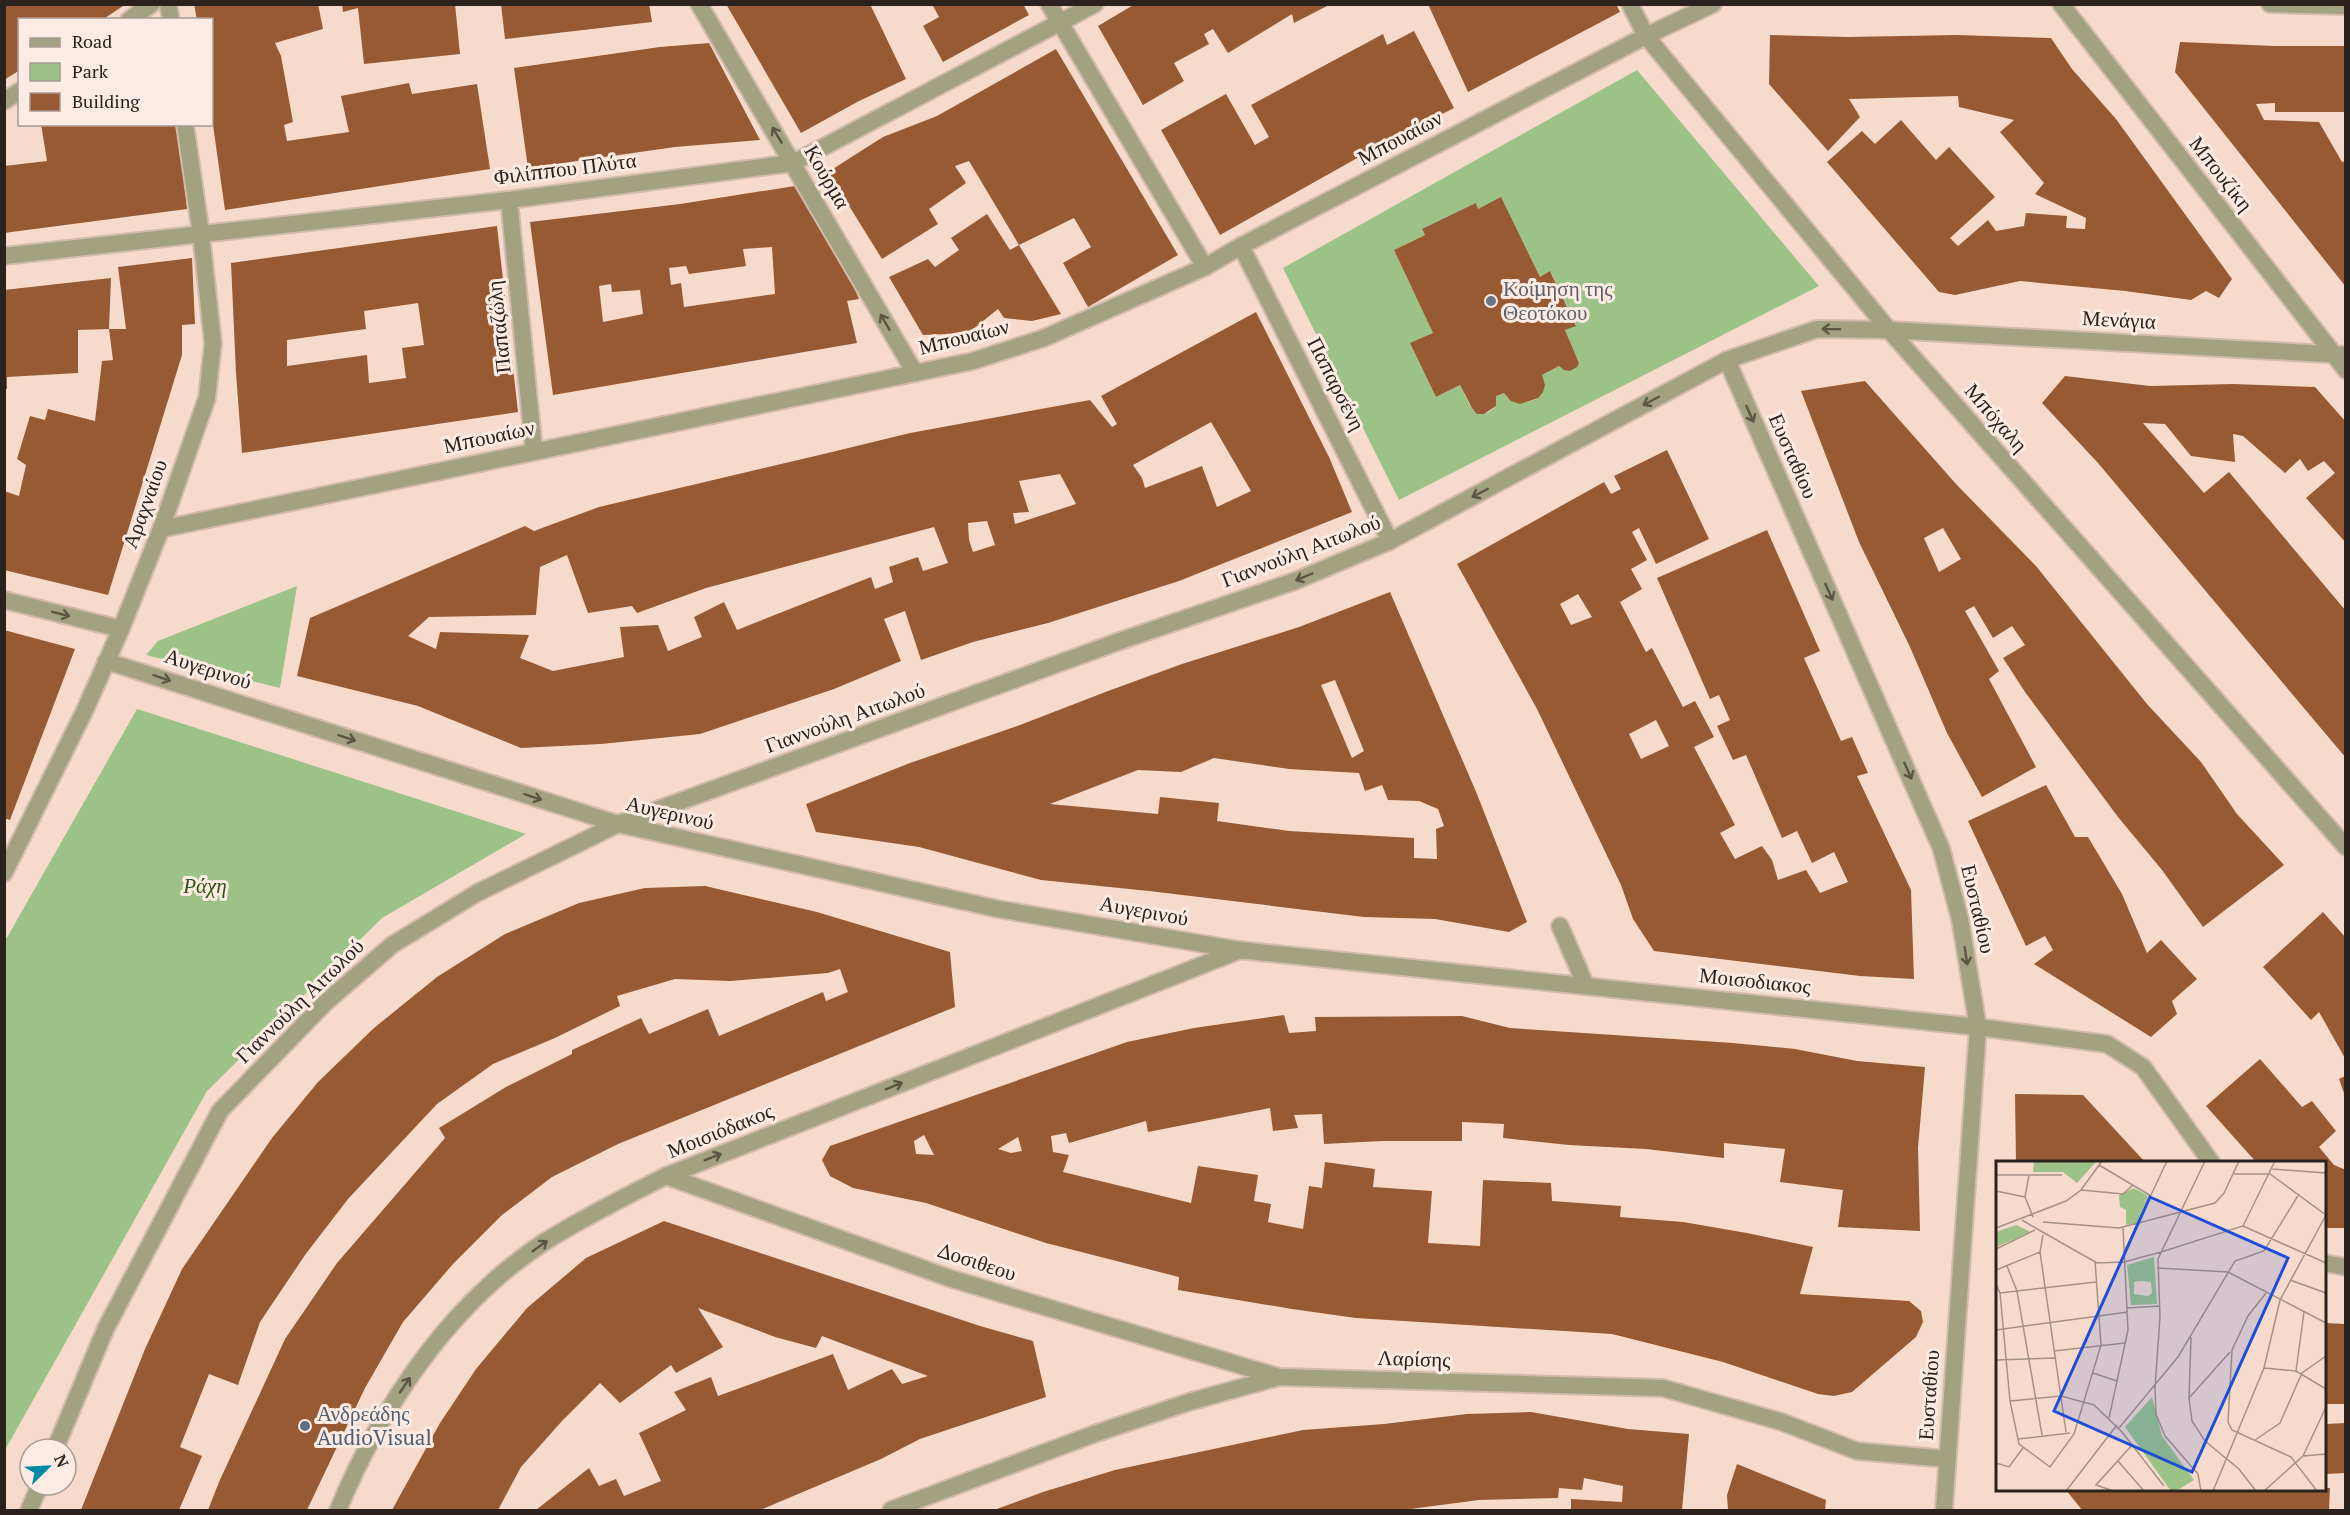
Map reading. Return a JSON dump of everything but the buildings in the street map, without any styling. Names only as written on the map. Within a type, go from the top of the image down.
[{"type":"street","points":[[132,18],[153,4]]},
{"type":"street","name":"Κούρμα","points":[[699,4],[915,373]]},
{"type":"street","points":[[1049,4],[1205,267]]},
{"type":"street","name":"Φιλίππου Πλύτα","points":[[4,256],[509,200],[793,163],[1061,24],[1095,4]]},
{"type":"street","name":"Μπόχαλη","points":[[1630,4],[1646,36],[1889,330],[2346,847]]},
{"type":"street","name":"Μπουαίων","points":[[161,529],[973,361],[1044,339],[1205,267],[1241,246],[1646,36],[1713,4]]},
{"type":"street","name":"Μπουζίκη","points":[[2061,4],[2339,355],[2346,370]]},
{"type":"street","points":[[2270,4],[2346,6]]},
{"type":"street","points":[[4,101],[18,92]]},
{"type":"street","name":"Αραχναίου","points":[[4,873],[11,848],[121,629],[161,529],[207,398],[213,343],[201,234],[185,126]]},
{"type":"street","name":"Παπαζώλη","points":[[509,200],[534,451]]},
{"type":"street","name":"Παπαρσένη","points":[[1241,246],[1390,541]]},
{"type":"street","name":"Γιαννούλη Αιτωλού","points":[[60,1437],[106,1328],[220,1111],[325,1003],[393,945],[477,893],[618,824],[1120,641],[1294,581],[1390,541],[1727,360],[1817,329],[1889,330]]},
{"type":"street","name":"Μενάγια","points":[[1889,330],[2339,355]]},
{"type":"street","name":"Ευσταθίου","points":[[1727,360],[1941,848],[1960,919],[1978,1027],[1944,1510]]},
{"type":"street","points":[[4,600],[121,629]]},
{"type":"street","name":"Αυγερινού","points":[[106,661],[618,824],[998,909],[1239,950]]},
{"type":"street","points":[[1560,926],[1586,986]]},
{"type":"street","name":"Μοισοδιακος","points":[[1239,950],[1978,1027],[2108,1044],[2143,1066],[2210,1161]]},
{"type":"street","name":"Μοισιόδακος","points":[[338,1510],[370,1443],[407,1382],[434,1345],[469,1306],[509,1269],[545,1242],[592,1214],[666,1176],[1239,950]]},
{"type":"street","name":"Δοσιθεου","points":[[666,1176],[949,1278],[1279,1377]]},
{"type":"street","points":[[2326,1263],[2346,1267]]},
{"type":"street","name":"Λαρίσης","points":[[891,1510],[1095,1434],[1189,1402],[1279,1377],[1664,1388],[1782,1422],[1857,1451],[1947,1459]]},
{"type":"green space","points":[[1637,70],[1819,286],[1399,500],[1283,268]],"holes":[[[1501,198],[1540,277],[1551,272],[1576,325],[1565,330],[1579,363],[1577,366],[1570,370],[1559,366],[1542,375],[1538,398],[1519,403],[1511,400],[1504,393],[1496,396],[1496,406],[1483,414],[1478,413],[1470,404],[1460,385],[1436,397],[1411,344],[1433,333],[1394,250],[1425,235],[1422,230],[1476,204],[1478,209]]]},
{"type":"green space","points":[[297,586],[280,688],[146,655],[158,641]]},
{"type":"green space","name":"Ράχη","points":[[137,709],[526,834],[382,918],[207,1091],[5,1450],[5,941]]},
{"type":"place","name":"Κοίμηση της Θεοτόκου","points":[[1491,301]]},
{"type":"place","name":"Ανδρεάδης AudioVisual","points":[[305,1426]]}]
